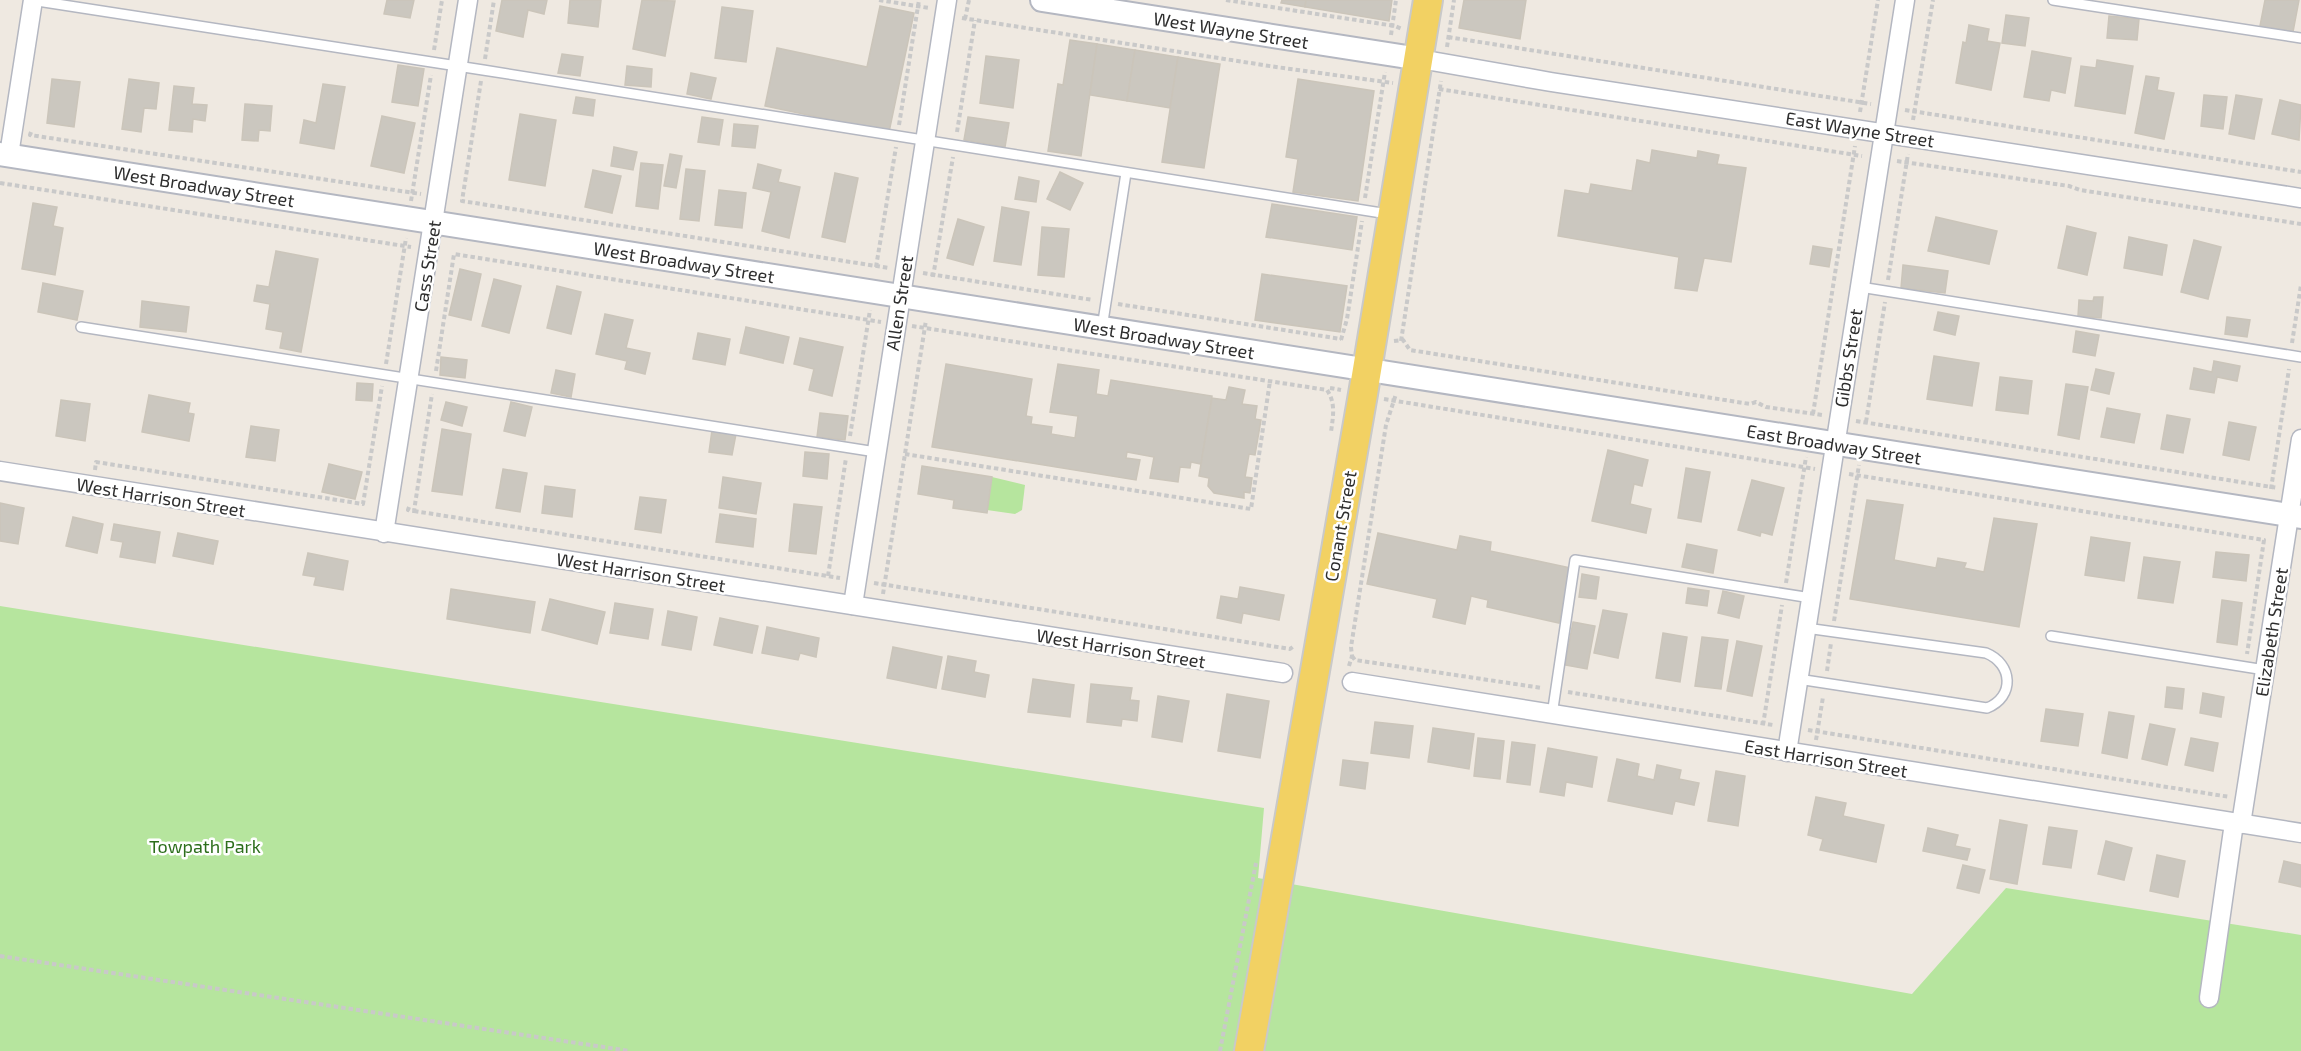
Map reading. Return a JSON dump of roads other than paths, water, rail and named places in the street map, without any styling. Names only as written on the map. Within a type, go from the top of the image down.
[{"type":"main road","name":"Conant Street","points":[[1249,1051],[1392,215],[1432,61],[1428,0]]},
{"type":"street","points":[[4,155],[32,0]]},
{"type":"street","name":"Cass Street","points":[[384,533],[468,0]]},
{"type":"street","name":"West Wayne Street","points":[[1042,0],[1432,61]]},
{"type":"street","name":"Gibbs Street","points":[[1787,752],[1905,0]]},
{"type":"street","name":"Allen Street","points":[[852,605],[946,6]]},
{"type":"street","name":"East Wayne Street","points":[[1432,61],[2301,198]]},
{"type":"street","name":"West Broadway Street","points":[[4,155],[1367,371]]},
{"type":"street","name":"East Broadway Street","points":[[1367,371],[2295,516]]},
{"type":"street","name":"Elizabeth Street","points":[[2209,998],[2232,823],[2295,516],[2293,490],[2301,439]]},
{"type":"street","name":"West Harrison Street","points":[[0,471],[1282,673]]},
{"type":"street","name":"East Harrison Street","points":[[1350,676],[1552,716],[2301,833]]},
{"type":"lane","points":[[32,0],[1392,215]]},
{"type":"lane","points":[[2053,0],[2301,38]]},
{"type":"lane","points":[[1102,328],[1126,173]]},
{"type":"lane","points":[[1860,287],[2301,357]]},
{"type":"lane","points":[[81,327],[876,452]]},
{"type":"lane","points":[[1552,716],[1575,560],[1811,598]]},
{"type":"lane","points":[[1798,679],[1987,708],[1997,704],[2003,697],[2007,684],[2005,667],[1996,657],[1986,653],[1806,628]]},
{"type":"lane","points":[[2051,636],[2265,670]]},
{"type":"park label","name":"Towpath Park","points":[[205,846]]}]
